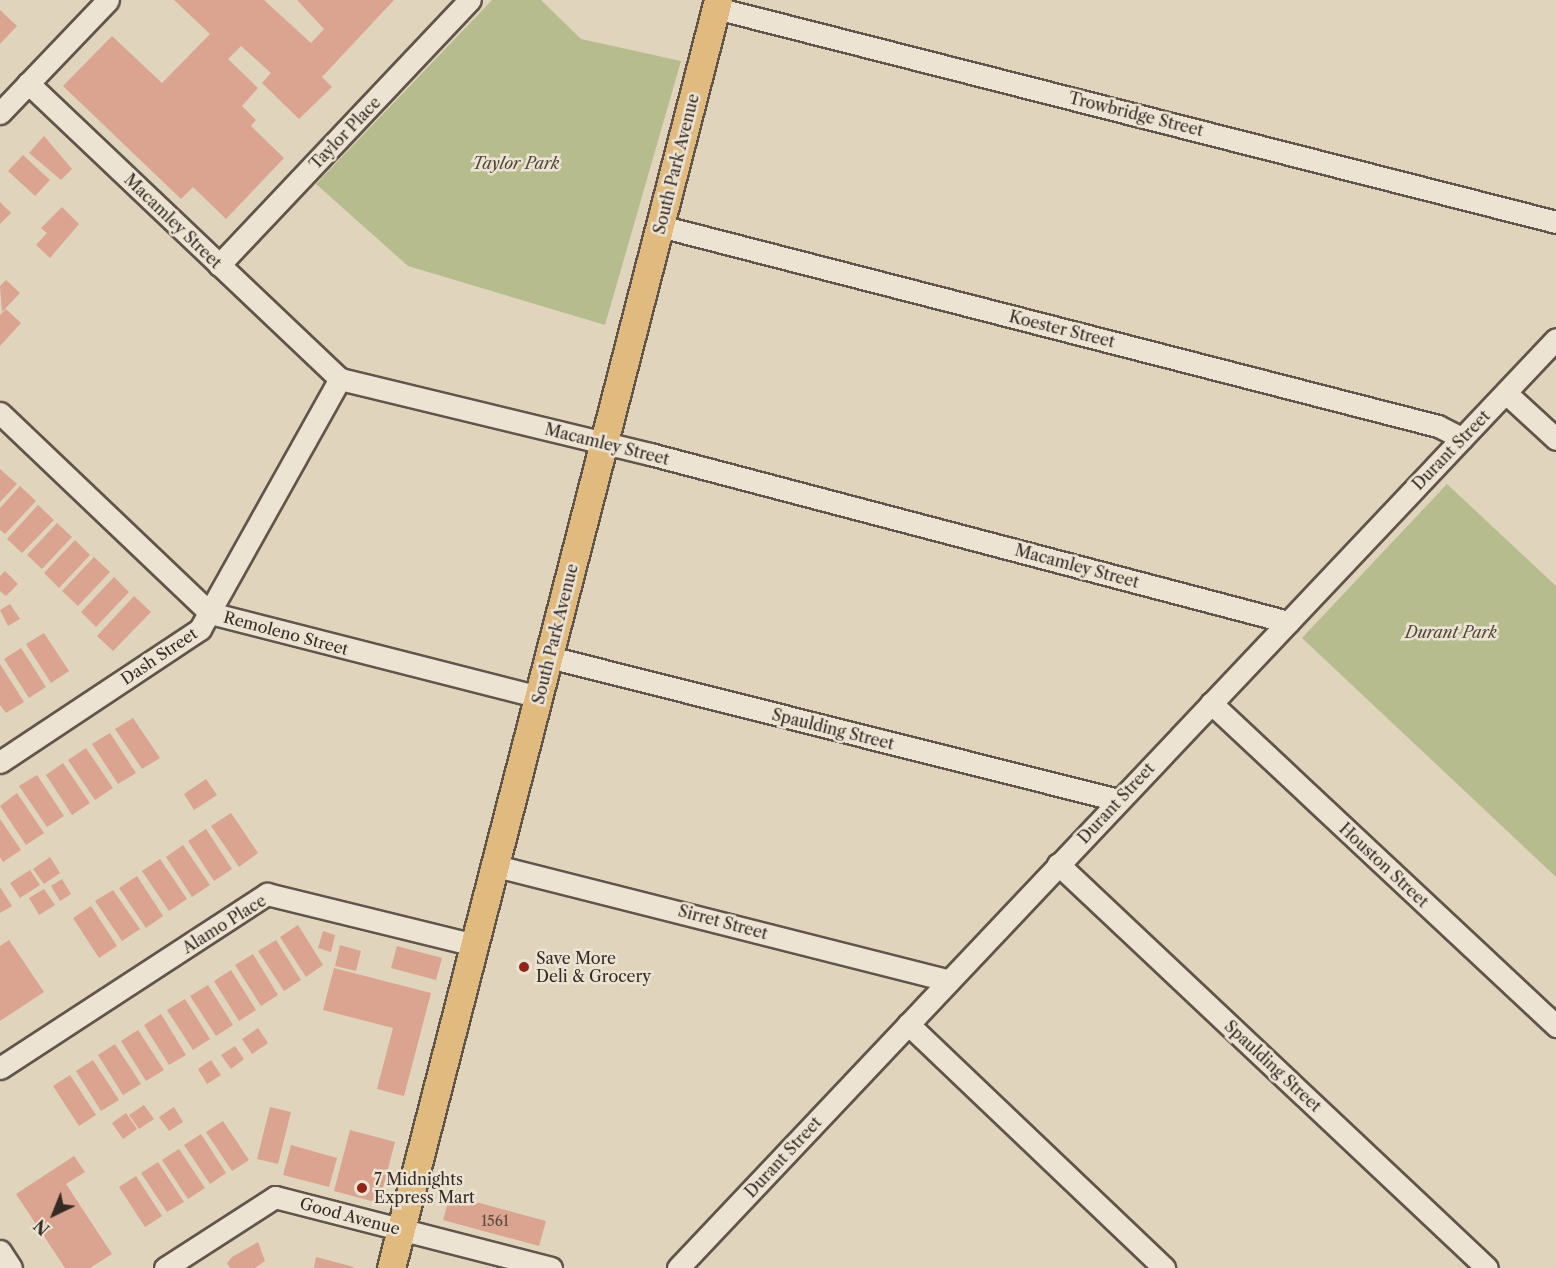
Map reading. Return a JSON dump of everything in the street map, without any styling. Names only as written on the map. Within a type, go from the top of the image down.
[{"type":"main road","name":"South Park Avenue","points":[[391,1268],[717,4]]},
{"type":"street","points":[[0,113],[108,0]]},
{"type":"street","name":"Taylor Place","points":[[219,265],[470,0]]},
{"type":"street","name":"Trowbridge Street","points":[[717,4],[1556,222]]},
{"type":"street","name":"Macamley Street","points":[[28,83],[340,379],[603,443],[1288,622]]},
{"type":"street","name":"Koester Street","points":[[660,226],[1438,426],[1462,438]]},
{"type":"street","name":"Durant Street","points":[[678,1268],[1556,339]]},
{"type":"street","name":"Dash Street","points":[[0,762],[194,634],[210,613],[340,379]]},
{"type":"street","points":[[1506,393],[1556,439]]},
{"type":"street","name":"Remoleno Street","points":[[0,413],[210,613],[539,697]]},
{"type":"street","name":"Spaulding Street","points":[[549,657],[1118,800]]},
{"type":"street","name":"Houston Street","points":[[1211,703],[1556,1026]]},
{"type":"street","name":"Spaulding Street","points":[[1058,864],[1487,1268]]},
{"type":"street","name":"Sirret Street","points":[[496,866],[949,981]]},
{"type":"street","name":"Alamo Place","points":[[0,1068],[267,894],[475,945]]},
{"type":"street","points":[[908,1024],[1164,1268]]},
{"type":"street","name":"Good Avenue","points":[[165,1268],[275,1197],[551,1268]]},
{"type":"street","points":[[0,1251],[11,1268]]},
{"type":"green space","name":"Taylor Park","points":[[492,0],[541,0],[581,39],[681,61],[605,325],[408,266],[316,184]]},
{"type":"green space","name":"Durant Park","points":[[1447,484],[1556,586],[1556,877],[1302,638]]},
{"type":"building","points":[[174,0],[264,0],[311,43],[324,29],[297,0],[394,0],[322,77],[332,87],[299,119],[262,83],[271,73],[241,46],[228,59],[258,88],[242,106],[256,120],[251,126],[284,158],[226,219],[193,187],[181,199],[63,86],[112,36],[162,83],[210,34]]},
{"type":"building","points":[[0,10],[17,26],[0,44]]},
{"type":"building","points":[[44,136],[72,169],[61,180],[29,153]]},
{"type":"building","points":[[23,155],[50,180],[35,196],[8,171]]},
{"type":"building","points":[[0,202],[11,213],[0,224]]},
{"type":"building","points":[[62,207],[79,224],[50,258],[36,245],[47,233],[41,228]]},
{"type":"building","points":[[6,280],[20,293],[2,312],[0,286]]},
{"type":"building","points":[[6,309],[21,323],[0,346],[0,315]]},
{"type":"building","points":[[0,469],[17,484],[0,502]]},
{"type":"building","points":[[20,486],[36,501],[5,534],[0,530],[0,508]]},
{"type":"building","points":[[38,505],[54,520],[22,553],[7,539]]},
{"type":"building","points":[[57,523],[72,537],[42,569],[27,555]]},
{"type":"building","points":[[75,540],[90,555],[59,588],[44,573]]},
{"type":"building","points":[[94,557],[110,572],[78,606],[62,591]]},
{"type":"building","points":[[5,571],[18,584],[6,596],[0,591],[0,576]]},
{"type":"building","points":[[114,577],[129,592],[96,627],[81,612]]},
{"type":"building","points":[[134,596],[151,612],[113,651],[97,636]]},
{"type":"building","points":[[10,604],[20,619],[8,626],[0,610]]},
{"type":"building","points":[[44,633],[69,671],[51,683],[26,644]]},
{"type":"building","points":[[21,648],[46,687],[29,698],[4,659]]},
{"type":"building","points":[[0,664],[24,702],[6,713],[0,705]]},
{"type":"building","points":[[133,718],[160,758],[142,769],[115,729]]},
{"type":"building","points":[[110,733],[136,773],[118,784],[92,744]]},
{"type":"building","points":[[86,748],[113,788],[95,800],[68,760]]},
{"type":"building","points":[[63,763],[90,803],[72,815],[46,775]]},
{"type":"building","points":[[37,775],[64,816],[47,827],[19,786]]},
{"type":"building","points":[[206,779],[217,795],[194,810],[184,794]]},
{"type":"building","points":[[17,793],[44,833],[26,845],[0,806]]},
{"type":"building","points":[[231,813],[258,853],[239,867],[211,826]]},
{"type":"building","points":[[0,819],[21,850],[3,862],[0,857]]},
{"type":"building","points":[[206,829],[232,869],[214,881],[188,841]]},
{"type":"building","points":[[183,845],[210,885],[192,897],[166,857]]},
{"type":"building","points":[[50,857],[60,873],[44,884],[33,869]]},
{"type":"building","points":[[160,859],[187,899],[169,911],[142,871]]},
{"type":"building","points":[[30,870],[40,885],[20,898],[10,883]]},
{"type":"building","points":[[137,876],[163,916],[146,928],[119,888]]},
{"type":"building","points":[[62,879],[71,894],[60,901],[51,886]]},
{"type":"building","points":[[0,887],[12,906],[0,913]]},
{"type":"building","points":[[44,889],[55,905],[39,915],[29,898]]},
{"type":"building","points":[[113,890],[140,929],[122,941],[95,901]]},
{"type":"building","points":[[91,906],[117,946],[99,958],[73,918]]},
{"type":"building","points":[[298,925],[323,965],[306,977],[280,937]]},
{"type":"building","points":[[323,931],[335,935],[331,952],[318,948]]},
{"type":"building","points":[[9,940],[44,992],[0,1021],[0,946]]},
{"type":"building","points":[[276,940],[301,980],[284,991],[258,951]]},
{"type":"building","points":[[340,945],[361,951],[356,971],[335,966]]},
{"type":"building","points":[[397,946],[442,958],[436,980],[391,968]]},
{"type":"building","points":[[253,954],[278,995],[261,1006],[235,965]]},
{"type":"building","points":[[334,968],[431,993],[404,1096],[377,1089],[393,1028],[323,1010]]},
{"type":"building","points":[[231,970],[256,1010],[239,1021],[214,981]]},
{"type":"building","points":[[208,985],[233,1025],[216,1036],[190,996]]},
{"type":"building","points":[[185,999],[210,1039],[193,1050],[167,1010]]},
{"type":"building","points":[[161,1014],[186,1055],[169,1065],[144,1025]]},
{"type":"building","points":[[258,1028],[268,1043],[252,1054],[242,1039]]},
{"type":"building","points":[[138,1030],[164,1070],[146,1081],[121,1041]]},
{"type":"building","points":[[115,1044],[141,1084],[123,1095],[98,1055]]},
{"type":"building","points":[[235,1046],[244,1059],[231,1069],[221,1055]]},
{"type":"building","points":[[93,1060],[119,1100],[101,1111],[76,1071]]},
{"type":"building","points":[[211,1060],[221,1075],[207,1084],[198,1069]]},
{"type":"building","points":[[70,1075],[96,1115],[79,1126],[53,1086]]},
{"type":"building","points":[[144,1105],[154,1119],[139,1129],[129,1115]]},
{"type":"building","points":[[174,1107],[183,1122],[169,1131],[159,1117]]},
{"type":"building","points":[[270,1107],[291,1112],[278,1164],[257,1159]]},
{"type":"building","points":[[126,1113],[137,1129],[123,1139],[112,1123]]},
{"type":"building","points":[[223,1121],[249,1160],[232,1171],[206,1132]]},
{"type":"building","points":[[350,1130],[395,1142],[379,1203],[334,1191]]},
{"type":"building","points":[[201,1134],[226,1173],[210,1184],[184,1145]]},
{"type":"building","points":[[291,1145],[337,1158],[329,1187],[283,1175]]},
{"type":"building","points":[[179,1149],[205,1188],[188,1199],[162,1160]]},
{"type":"building","points":[[74,1156],[85,1172],[66,1184],[112,1254],[90,1268],[65,1268],[16,1194]]},
{"type":"building","points":[[158,1162],[184,1202],[167,1212],[141,1173]]},
{"type":"building","points":[[136,1176],[162,1216],[145,1227],[119,1187]]},
{"type":"building","points":[[450,1195],[546,1221],[539,1246],[443,1220]]},
{"type":"building","points":[[258,1242],[265,1261],[255,1268],[230,1268],[227,1263],[232,1257]]},
{"type":"building","points":[[316,1257],[354,1267],[314,1268]]},
{"type":"place","name":"Save More Deli & Grocery","points":[[524,967]]},
{"type":"place","name":"7 Midnights Express Mart","points":[[362,1188]]}]
